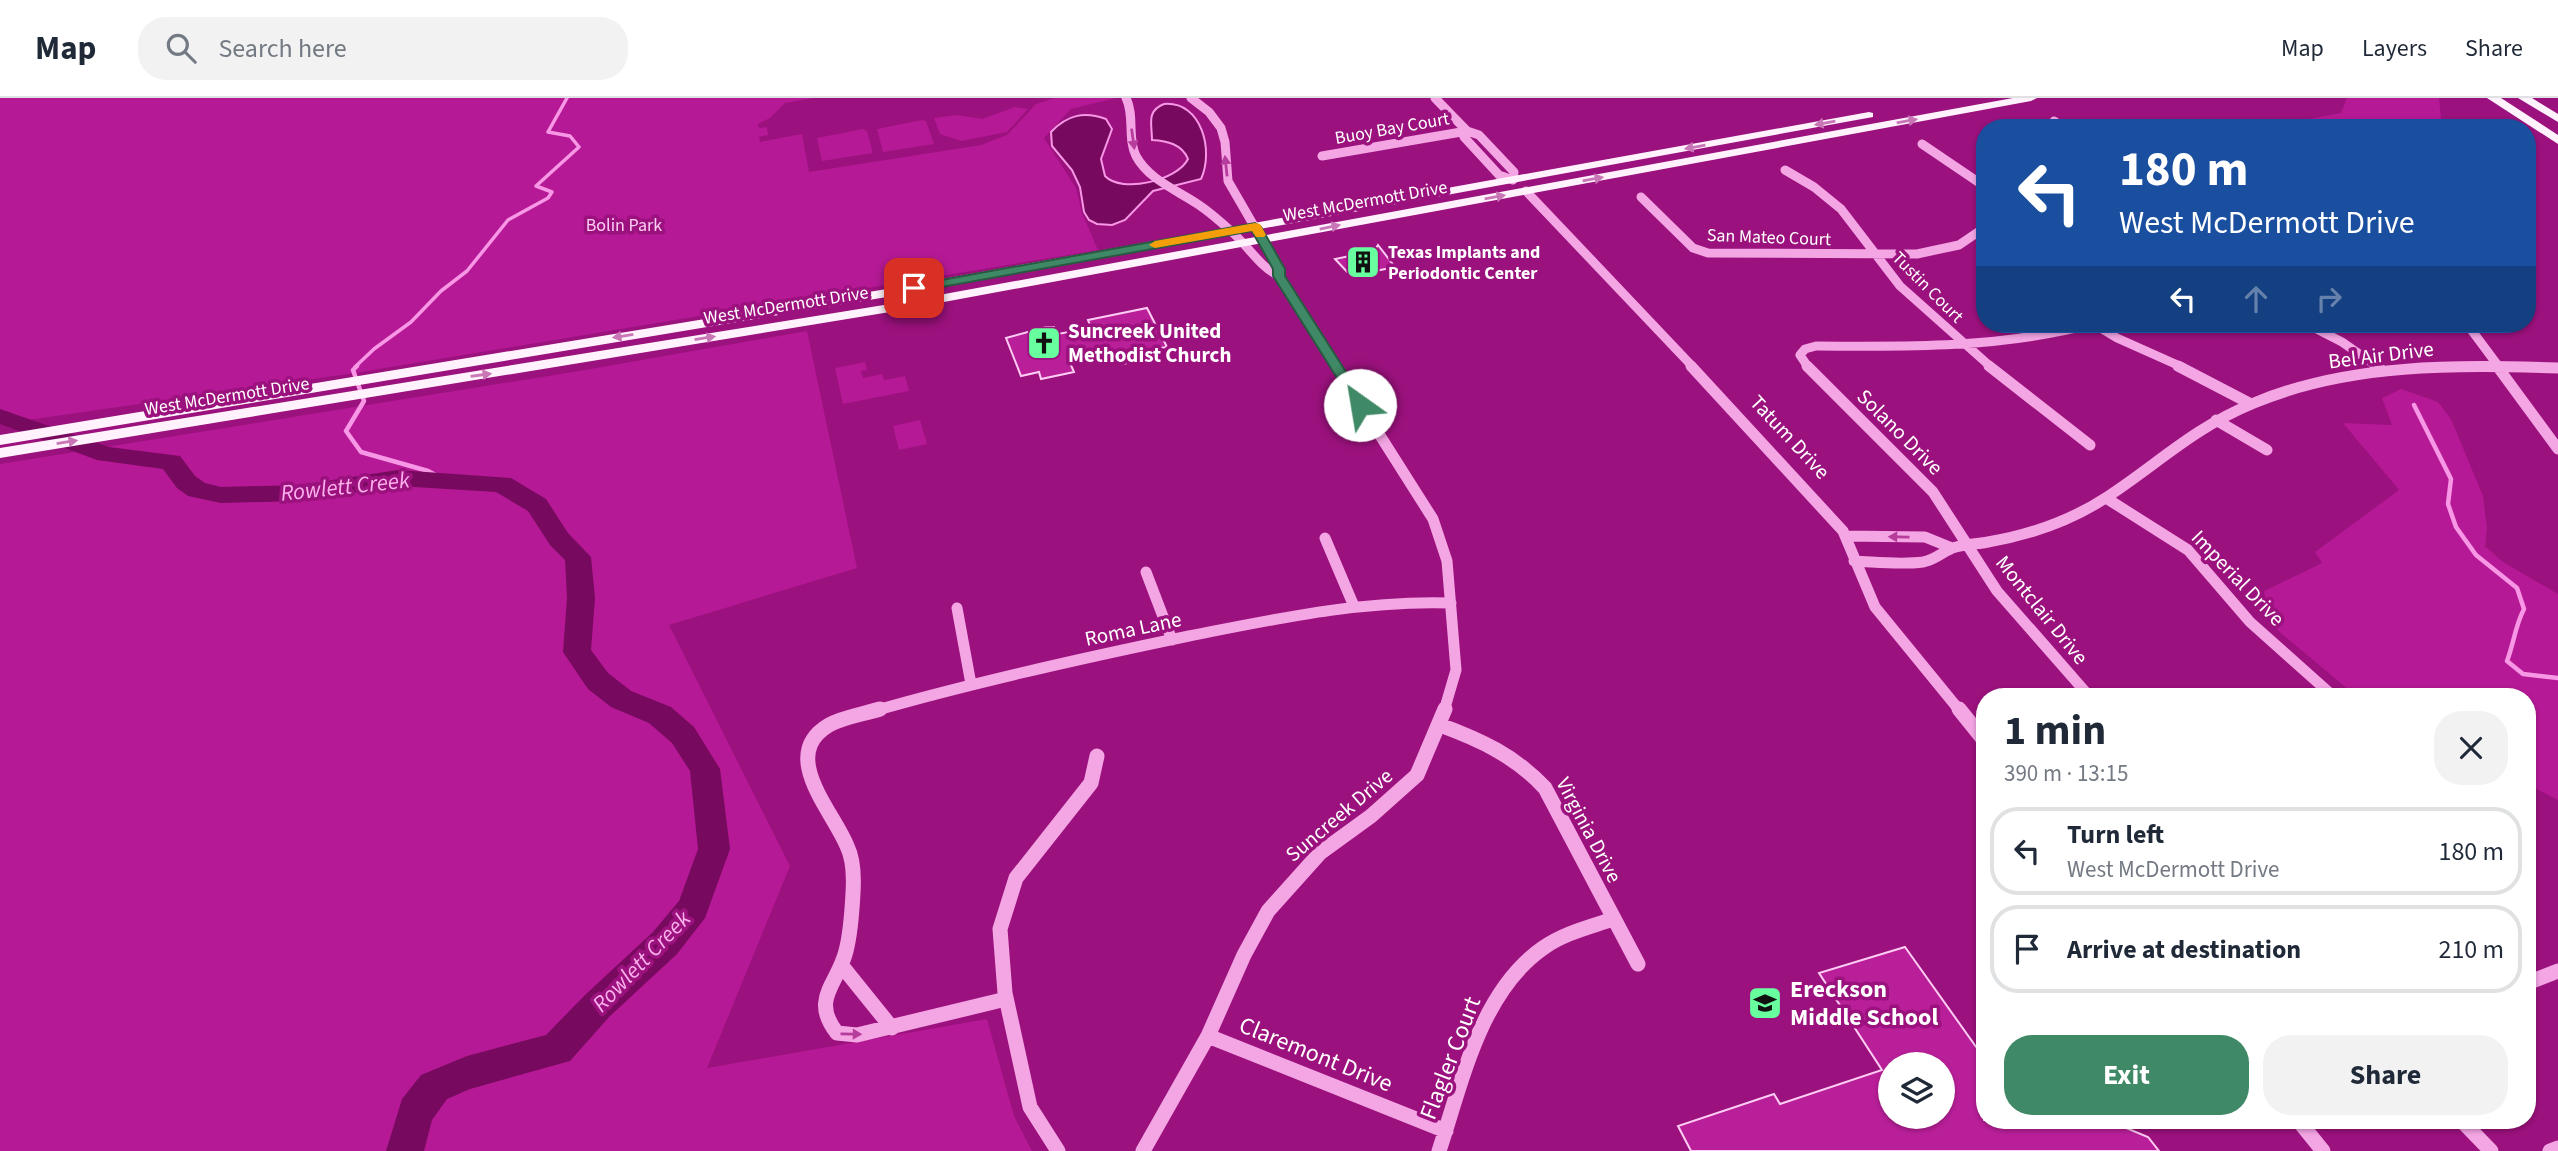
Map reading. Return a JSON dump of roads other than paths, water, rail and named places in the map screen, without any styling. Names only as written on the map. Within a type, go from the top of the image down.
[{"type":"main road","name":"West McDermott Drive","points":[[0,453],[164,426],[314,395],[1965,98]]},
{"type":"main road","name":"West McDermott Drive","points":[[415,378],[890,308],[2031,98]]},
{"type":"main road","points":[[2493,98],[2526,119]]},
{"type":"main road","points":[[2524,98],[2558,119]]},
{"type":"main road","points":[[2536,126],[2558,140]]},
{"type":"main road","points":[[1513,180],[1526,191]]},
{"type":"main road","name":"West McDermott Drive","points":[[0,440],[144,416],[314,395]]},
{"type":"street","name":"Suncreek Drive","points":[[1126,98],[1132,112],[1131,134],[1134,149],[1140,161],[1153,175],[1208,212],[1253,251],[1266,271],[1279,276]]},
{"type":"street","name":"Suncreek Drive","points":[[1143,1151],[1208,1036],[1244,955],[1268,911],[1320,853],[1371,816],[1417,775],[1440,725],[1455,670],[1447,561],[1433,519],[1279,276],[1279,269],[1228,181],[1225,142],[1221,128],[1209,112],[1191,98]]},
{"type":"street","points":[[1435,98],[1467,131],[1464,137],[1499,175],[1513,180]]},
{"type":"street","name":"Buoy Bay Court","points":[[1322,156],[1467,131]]},
{"type":"street","points":[[1922,144],[1976,181]]},
{"type":"street","name":"Tustin Court","points":[[1785,170],[1803,179],[1838,206],[1854,222],[1897,283],[1969,348],[2090,445]]},
{"type":"street","name":"Tatum Drive","points":[[1526,191],[1789,468],[1834,520],[1845,536],[1875,607],[1976,730]]},
{"type":"street","name":"San Mateo Court","points":[[1641,197],[1693,248],[1703,252],[1875,255]]},
{"type":"street","points":[[1875,255],[1937,251],[1959,245],[1976,233]]},
{"type":"street","points":[[1969,348],[2063,333]]},
{"type":"street","points":[[2109,333],[2190,371],[2251,404]]},
{"type":"street","points":[[2324,333],[2383,371]]},
{"type":"street","points":[[2475,333],[2558,449]]},
{"type":"street","name":"Solano Drive","points":[[1968,546],[1933,492],[1804,363],[1802,352],[1816,346],[1969,348]]},
{"type":"street","name":"Bel Air Drive","points":[[1854,561],[1929,561],[1952,548],[1991,541],[2064,519],[2106,498],[2216,419],[2251,404],[2315,384],[2383,371],[2498,365],[2558,368]]},
{"type":"street","points":[[2216,419],[2267,450]]},
{"type":"street","name":"Imperial Drive","points":[[2106,498],[2188,550],[2250,622],[2324,688]]},
{"type":"street","name":"Bel Air Drive","points":[[1845,536],[1925,537],[1952,548]]},
{"type":"street","points":[[1325,538],[1353,604]]},
{"type":"street","name":"Montclair Drive","points":[[1968,546],[2001,597],[2082,688]]},
{"type":"street","points":[[1146,572],[1172,640]]},
{"type":"street","name":"Roma Lane","points":[[842,966],[852,905],[853,863],[847,844],[810,778],[806,765],[810,743],[829,725],[918,696],[1172,640],[1353,604],[1412,600],[1451,603]]},
{"type":"street","points":[[957,608],[971,684]]},
{"type":"street","name":"Virginia Drive","points":[[1440,725],[1503,750],[1525,765],[1545,788],[1638,964]]},
{"type":"street","points":[[1058,1151],[1030,1107],[1006,999],[1000,929],[1016,878],[1091,783],[1097,756]]},
{"type":"street","name":"Flagler Court","points":[[1439,1151],[1484,1026],[1502,989],[1543,948],[1613,919]]},
{"type":"street","points":[[892,1028],[842,966],[833,977],[824,1001],[825,1015],[837,1033],[858,1035],[892,1028],[1006,999]]},
{"type":"street","points":[[2536,980],[2558,971]]},
{"type":"street","name":"Claremont Drive","points":[[1208,1036],[1446,1131]]},
{"type":"street","points":[[2305,1129],[2323,1151]]},
{"type":"street","points":[[2470,1129],[2491,1151]]},
{"type":"street","points":[[2550,1151],[2558,1148]]},
{"type":"waterway","points":[[355,367],[374,349],[411,322],[441,291],[467,271],[508,220],[548,198],[552,192],[536,186],[579,147],[570,136],[548,132],[567,98]]},
{"type":"waterway","points":[[357,366],[353,370],[364,401],[346,431],[361,452],[428,471],[449,482]]},
{"type":"waterway","points":[[2414,405],[2451,479],[2448,504],[2456,527],[2476,555],[2517,588],[2524,609],[2507,661],[2523,674],[2558,678]]},
{"type":"waterway","name":"Rowlett Creek","points":[[0,416],[106,454],[171,462],[186,482],[197,490],[221,495],[300,493],[398,478],[502,484],[537,505],[559,539],[578,557],[581,598],[577,652],[598,681],[621,699],[660,715],[683,735],[705,769],[714,849],[693,908],[665,943],[597,1006],[557,1049],[467,1073],[434,1087],[415,1112],[405,1151]]},
{"type":"place","name":"Texas Implants and Periodontic Center","points":[[1363,262]]},
{"type":"place","name":"Suncreek United Methodist Church","points":[[1044,343]]},
{"type":"place","name":"Ereckson Middle School","points":[[1765,1003]]},
{"type":"park label","name":"Bolin Park","points":[[624,225]]}]
